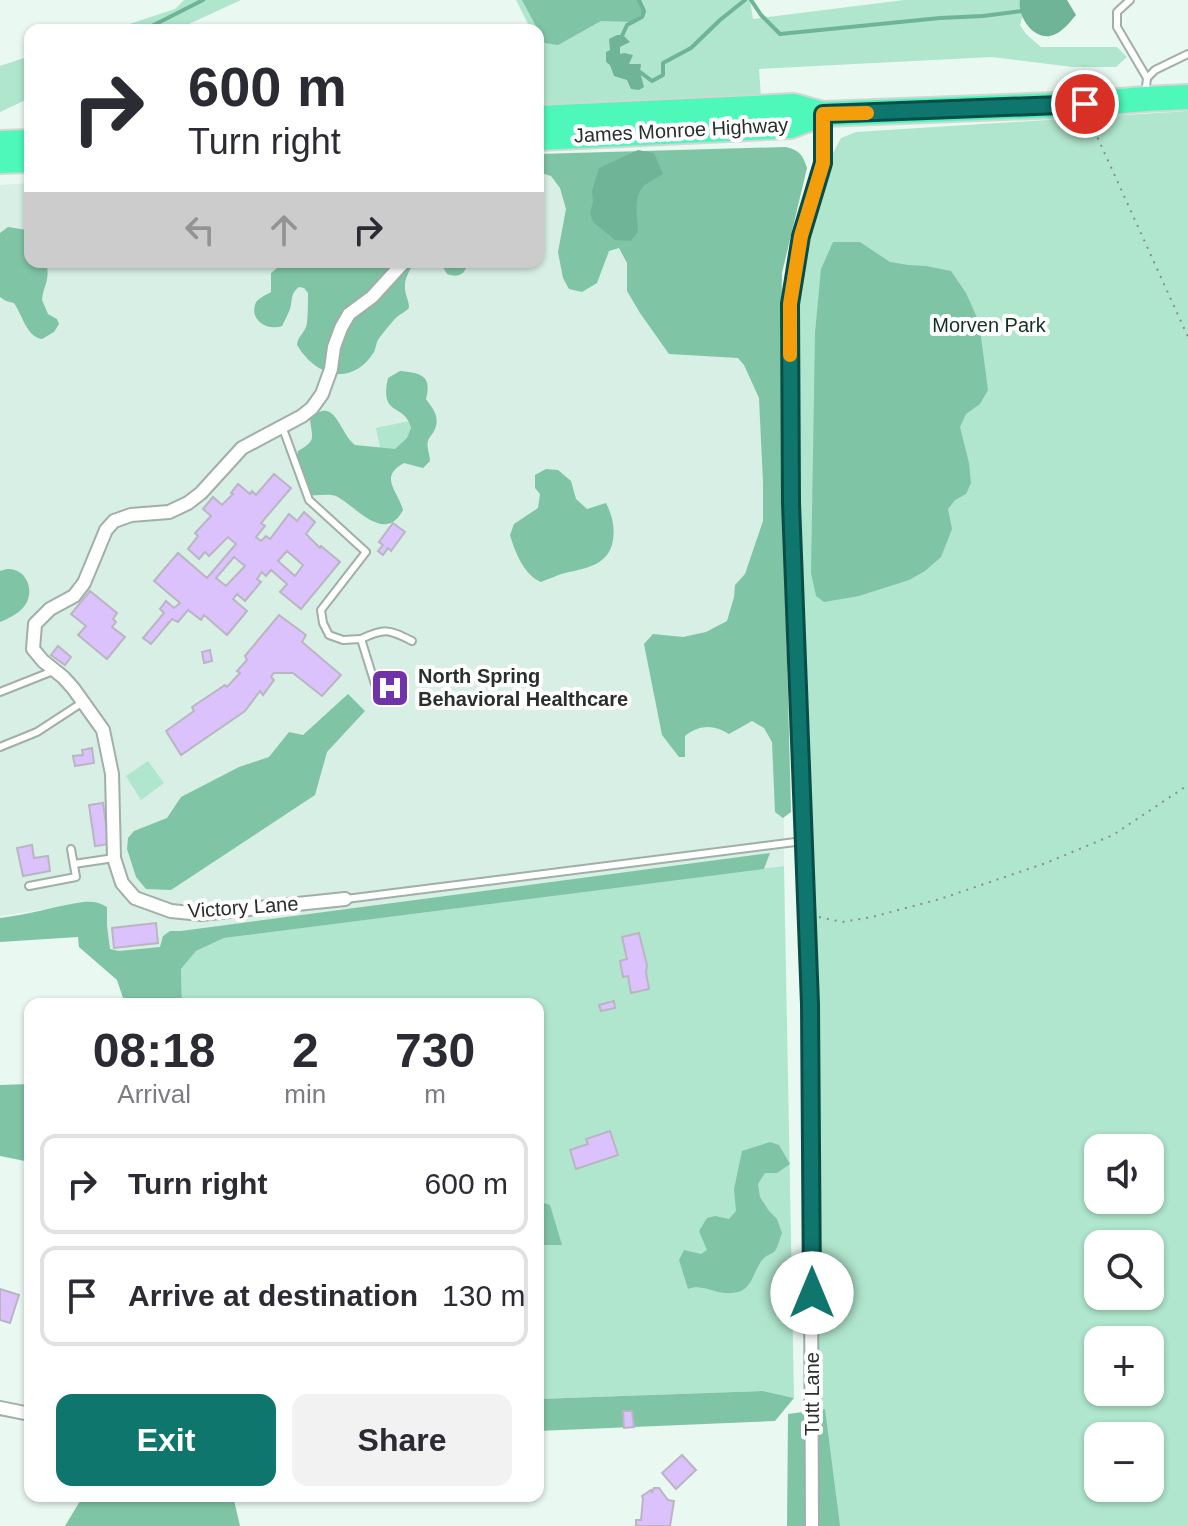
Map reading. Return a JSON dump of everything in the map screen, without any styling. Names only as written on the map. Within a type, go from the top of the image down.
[{"type":"highway","name":"James Monroe Highway","points":[[544,118],[794,106],[823,114],[1085,104],[1146,88],[1188,90]]},
{"type":"highway","name":"James Monroe Highway","points":[[1146,88],[1188,97]]},
{"type":"highway","name":"James Monroe Highway","points":[[544,138],[790,126],[823,114]]},
{"type":"highway","points":[[0,143],[24,142]]},
{"type":"highway","points":[[0,161],[24,160]]},
{"type":"street","name":"Tutt Lane","points":[[812,1526],[811,1034],[791,503],[790,304],[801,236],[823,163],[823,114]]},
{"type":"street","name":"Victory Lane","points":[[345,899],[201,914],[171,911],[135,898],[122,883],[114,858],[112,774],[103,730],[63,677],[53,671],[33,649],[35,624],[50,609],[74,596],[84,583],[106,530],[114,521],[131,515],[169,512],[188,503],[242,448],[312,408],[322,394],[331,369],[334,347],[349,314],[372,297],[399,268]]},
{"type":"street","points":[[0,1408],[24,1413]]},
{"type":"lane","points":[[1130,0],[1117,12],[1117,27],[1146,88]]},
{"type":"lane","points":[[1146,88],[1155,70],[1188,54]]},
{"type":"lane","points":[[282,426],[309,500],[366,552],[321,610],[329,635],[343,640],[361,639],[380,631],[396,633],[412,641]]},
{"type":"lane","points":[[361,639],[380,700]]},
{"type":"lane","points":[[0,692],[53,671]]},
{"type":"lane","points":[[0,747],[37,732],[83,702]]},
{"type":"lane","points":[[345,899],[803,841]]},
{"type":"lane","points":[[29,886],[76,877],[71,849]]},
{"type":"lane","points":[[74,864],[114,858]]},
{"type":"path","points":[[1085,104],[1090,122],[1188,337]]},
{"type":"path","points":[[806,912],[842,922],[940,899],[1046,863],[1113,835],[1188,785]]},
{"type":"shaded area","points":[[522,0],[639,0],[644,11],[634,22],[601,21],[558,45],[545,43],[544,24],[535,24]]},
{"type":"shaded area","points":[[1020,0],[1067,0],[1076,15],[1058,33],[1043,36],[1032,30],[1023,19]]},
{"type":"shaded area","points":[[623,35],[630,42],[620,47],[620,54],[633,55],[629,64],[641,64],[644,87],[639,90],[631,89],[627,80],[614,76],[606,62],[606,52],[610,50],[609,39]]},
{"type":"shaded area","points":[[786,147],[800,154],[807,168],[782,273],[791,812],[783,818],[775,812],[772,742],[764,728],[752,721],[729,734],[712,727],[696,730],[685,736],[685,757],[679,757],[662,735],[644,644],[653,634],[683,637],[706,632],[727,621],[735,585],[745,574],[763,521],[759,398],[738,358],[669,354],[627,291],[627,263],[619,248],[609,251],[597,283],[582,292],[569,289],[563,278],[558,252],[566,209],[560,188],[551,176],[544,174],[544,154]]},
{"type":"shaded area","points":[[638,150],[654,153],[663,174],[645,185],[638,195],[638,232],[631,241],[615,240],[593,222],[590,213],[592,191],[599,168]]},
{"type":"shaded area","name":"North Spring Behavioral Healthcare","points":[[544,169],[766,170],[784,866],[224,938],[196,951],[181,969],[79,947],[75,905],[0,916],[0,185],[24,183],[24,268],[544,268]]},
{"type":"shaded area","points":[[8,227],[24,230],[24,268],[47,268],[42,300],[48,314],[59,324],[54,332],[42,339],[28,330],[14,303],[0,297],[0,233]]},
{"type":"shaded area","points":[[833,242],[860,242],[890,262],[951,271],[966,293],[979,322],[988,390],[980,404],[966,414],[960,427],[971,483],[966,494],[955,500],[948,509],[952,529],[941,557],[909,580],[859,596],[824,602],[816,596],[811,573],[815,333],[821,269]]},
{"type":"shaded area","points":[[277,268],[412,268],[405,285],[409,308],[383,333],[365,363],[345,374],[334,374],[314,365],[297,345],[307,321],[308,293],[304,288],[299,287],[294,292],[282,326],[266,326],[255,316],[256,303],[271,292],[271,273]]},
{"type":"shaded area","points":[[444,268],[465,268],[463,273],[455,276],[447,274]]},
{"type":"shaded area","points":[[400,371],[424,377],[428,385],[426,399],[437,420],[428,443],[430,461],[423,468],[404,463],[392,474],[392,485],[403,510],[396,520],[379,524],[336,496],[311,495],[303,480],[297,456],[298,451],[312,438],[310,419],[318,412],[325,411],[336,418],[355,445],[395,449],[407,438],[411,428],[404,415],[387,399],[388,378]]},
{"type":"shaded area","points":[[546,469],[558,470],[571,481],[576,499],[587,509],[606,503],[614,535],[607,555],[596,564],[541,582],[525,569],[510,535],[514,524],[538,508],[540,494],[535,488],[535,475]]},
{"type":"shaded area","points":[[7,569],[23,575],[29,596],[19,612],[0,622],[0,571]]},
{"type":"shaded area","points":[[348,694],[365,711],[327,752],[315,795],[171,890],[146,889],[136,877],[127,849],[128,838],[134,831],[167,818],[181,797],[239,767],[269,757],[289,732],[303,735]]},
{"type":"shaded area","points":[[770,853],[764,869],[224,938],[196,951],[181,969],[182,998],[123,998],[117,980],[79,947],[78,937],[0,942],[0,918],[96,902],[107,907],[110,949],[119,951],[160,947],[163,936],[170,931]]},
{"type":"shaded area","points":[[24,1084],[24,1161],[0,1156],[0,1085]]},
{"type":"shaded area","points":[[770,1142],[779,1145],[790,1164],[777,1173],[765,1173],[758,1184],[760,1197],[777,1219],[782,1233],[776,1249],[764,1258],[747,1287],[742,1290],[725,1293],[702,1288],[688,1289],[679,1260],[684,1250],[701,1254],[707,1250],[699,1231],[707,1218],[729,1219],[736,1211],[734,1189],[742,1151]]},
{"type":"shaded area","points":[[544,1203],[550,1205],[562,1245],[544,1245]]},
{"type":"shaded area","points":[[763,1391],[794,1398],[775,1421],[544,1431],[544,1399]]},
{"type":"shaded area","points":[[825,1409],[840,1526],[787,1526],[788,1414]]},
{"type":"shaded area","points":[[79,1502],[234,1502],[240,1526],[65,1526]]},
{"type":"green space","points":[[184,0],[241,0],[189,24],[129,24],[175,9]]},
{"type":"green space","points":[[516,0],[750,0],[753,19],[904,0],[1027,0],[1020,25],[1041,47],[1117,47],[1127,57],[1116,67],[1073,67],[992,57],[759,69],[761,97],[544,106],[544,24],[528,24]]},
{"type":"green space","points":[[24,58],[24,101],[0,112],[0,66]]},
{"type":"green space","name":"Morven Park","points":[[1188,111],[1188,1526],[830,1526],[811,1312],[788,300],[832,155],[841,138],[856,132]]},
{"type":"green space","points":[[409,421],[415,449],[382,457],[376,428]]},
{"type":"green space","points":[[148,761],[164,783],[141,800],[126,776]]},
{"type":"green space","points":[[784,866],[794,1398],[763,1391],[544,1399],[544,998],[182,998],[181,969],[196,951],[224,938]]},
{"type":"building","points":[[274,474],[291,488],[261,523],[265,526],[256,537],[261,541],[266,536],[270,539],[289,514],[297,521],[304,512],[315,522],[306,534],[340,562],[301,609],[280,592],[287,584],[271,570],[266,576],[262,572],[257,579],[261,582],[245,601],[237,594],[233,599],[247,611],[227,635],[204,615],[201,620],[188,610],[178,622],[172,619],[151,644],[143,638],[164,613],[160,609],[166,601],[174,608],[180,603],[154,581],[178,553],[207,578],[236,544],[228,537],[209,556],[205,552],[199,559],[188,549],[198,536],[195,533],[211,516],[203,509],[213,497],[222,505],[238,484],[256,495]],"holes":[[[287,551],[303,565],[295,576],[278,561]],[[234,557],[245,566],[226,586],[216,578]]]},
{"type":"building","points":[[393,523],[405,532],[391,551],[388,548],[383,555],[378,551],[383,545],[379,542]]},
{"type":"building","points":[[90,591],[117,613],[112,627],[125,637],[107,659],[78,635],[86,626],[71,614]]},
{"type":"building","points":[[279,615],[306,635],[302,642],[341,675],[322,696],[293,673],[274,673],[271,677],[274,680],[263,695],[260,691],[245,711],[181,755],[166,731],[194,711],[192,707],[225,685],[227,687],[240,673],[237,671],[247,660],[245,656]]},
{"type":"building","points":[[58,646],[71,657],[65,665],[51,655]]},
{"type":"building","points":[[210,650],[212,661],[204,663],[202,652]]},
{"type":"building","points":[[92,748],[94,763],[75,766],[73,756],[83,755],[82,750]]},
{"type":"building","points":[[103,803],[109,844],[95,846],[89,805]]},
{"type":"building","points":[[32,845],[34,858],[48,856],[50,871],[23,876],[17,848]]},
{"type":"building","points":[[156,923],[158,943],[114,948],[112,928]]},
{"type":"building","points":[[639,933],[649,989],[631,993],[628,976],[623,977],[620,961],[627,959],[622,937]]},
{"type":"building","points":[[614,1001],[615,1008],[601,1011],[599,1005]]},
{"type":"building","points":[[610,1131],[618,1155],[576,1169],[570,1150],[588,1144],[586,1139]]},
{"type":"building","points":[[0,1289],[19,1295],[10,1323],[0,1320]]},
{"type":"building","points":[[623,1411],[632,1411],[634,1427],[624,1428]]},
{"type":"building","points":[[682,1455],[696,1470],[676,1489],[662,1473]]},
{"type":"building","points":[[659,1488],[668,1500],[674,1501],[670,1526],[636,1526],[636,1520],[641,1520],[642,1496]]},
{"type":"waterway","points":[[156,24],[203,0]]},
{"type":"waterway","points":[[621,38],[627,25],[642,17],[644,11],[639,0]]},
{"type":"waterway","points":[[635,72],[652,81],[663,75],[663,63],[691,48],[745,0]]},
{"type":"waterway","points":[[751,0],[780,34],[1022,11]]},
{"type":"slow traffic","points":[[790,355],[790,304],[801,236],[823,163],[823,114],[867,113]]},
{"type":"place","name":"North Spring Behavioral Healthcare","points":[[390,688]]},
{"type":"route","points":[[812,1293],[810,1004],[791,503],[790,304],[801,236],[823,163],[823,114],[1085,104]]}]
